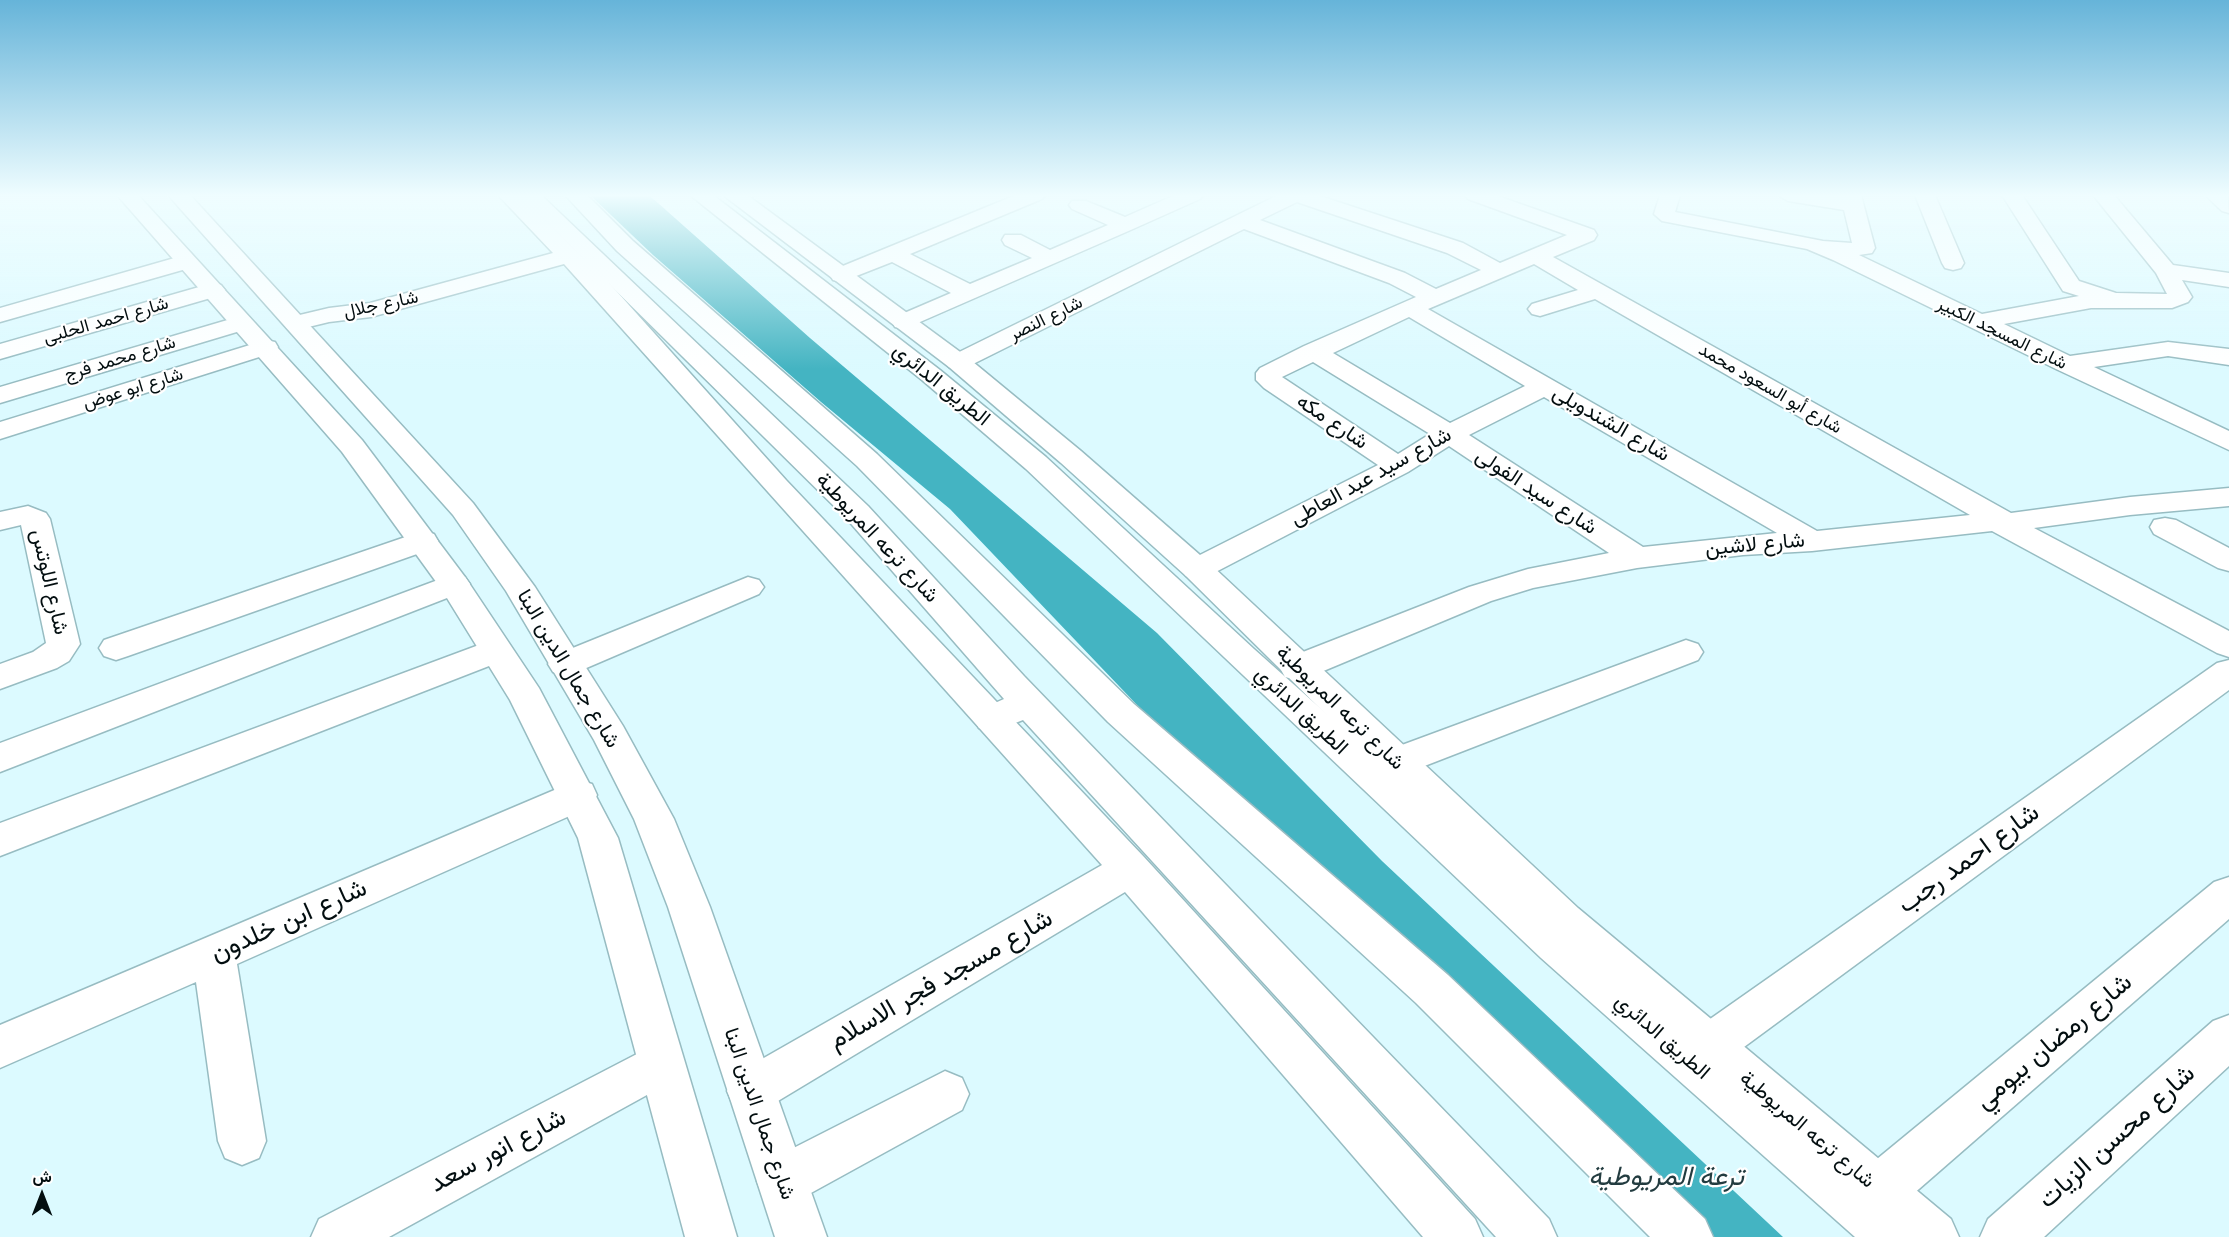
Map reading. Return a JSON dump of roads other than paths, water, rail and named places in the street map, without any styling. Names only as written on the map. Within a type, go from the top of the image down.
[{"type":"main road","points":[[178,253],[266,347],[352,446],[454,584],[495,651],[514,676],[578,795],[598,838],[660,1064],[711,1237]]},
{"type":"main road","name":"شارع جمال الدين البنا","points":[[231,253],[296,322],[463,510],[519,587],[610,736],[654,819],[689,907],[801,1237]]},
{"type":"main road","name":"شارع ترعه المريوطية","points":[[587,253],[857,512],[1029,702],[1531,1237]]},
{"type":"main road","points":[[633,253],[867,460],[1121,713],[1432,988],[1688,1237]]},
{"type":"main road","name":"الطريق الدائري","points":[[774,253],[931,375],[1036,463],[1142,560],[1242,657],[1556,945],[1894,1237]]},
{"type":"main road","name":"شارع ترعه المريوطية","points":[[811,253],[958,362],[1197,569],[1297,668],[1563,921],[1933,1237]]},
{"type":"main road","points":[[841,275],[896,253]]},
{"type":"main road","points":[[1039,253],[1050,258]]},
{"type":"main road","points":[[904,322],[1062,253]]},
{"type":"main road","name":"شارع النصر","points":[[958,362],[1180,253]]},
{"type":"main road","points":[[1327,253],[1397,278],[1435,298]]},
{"type":"main road","points":[[1466,253],[1499,270]]},
{"type":"main road","points":[[1313,351],[1540,253]]},
{"type":"main road","name":"شارع المسجد الكبير","points":[[1835,253],[2229,442]]},
{"type":"main road","points":[[1949,253],[1953,263]]},
{"type":"main road","points":[[2049,253],[2071,286],[2113,299]]},
{"type":"main road","points":[[1977,322],[2113,299],[2178,300],[2180,297],[2166,271],[2151,253]]},
{"type":"main road","points":[[893,254],[969,293]]},
{"type":"main road","points":[[0,315],[192,269],[212,255],[225,255],[240,263]]},
{"type":"main road","points":[[570,255],[776,486],[1130,869],[1457,1237]]},
{"type":"main road","name":"شارع جلال","points":[[296,322],[322,316],[371,310],[570,255]]},
{"type":"main road","name":"شارع أبو السعود محمد","points":[[1534,255],[2002,522],[2229,645]]},
{"type":"main road","points":[[0,297],[192,269]]},
{"type":"main road","name":"شارع احمد الحلبى","points":[[0,352],[192,269]]},
{"type":"main road","points":[[2166,271],[2229,280]]},
{"type":"main road","points":[[1540,309],[1598,291]]},
{"type":"main road","name":"شارع الشندويلى","points":[[1410,308],[1812,540]]},
{"type":"main road","name":"شارع محمد فرج","points":[[0,395],[241,322]]},
{"type":"main road","points":[[2169,327],[2229,336]]},
{"type":"main road","name":"شارع ابو عوض","points":[[0,431],[266,347]]},
{"type":"main road","points":[[2065,364],[2168,349],[2229,357]]},
{"type":"main road","name":"شارع مكه","points":[[1313,351],[1271,370],[1268,376],[1273,383],[1398,466]]},
{"type":"main road","name":"شارع سيد الفولى","points":[[1313,351],[1449,434],[1637,558]]},
{"type":"main road","name":"شارع سيد عبد العاطى","points":[[1197,569],[1398,466],[1449,434],[1545,386]]},
{"type":"main road","name":"شارع لاشين","points":[[1297,668],[1509,585],[1637,558],[1743,545],[2002,522],[2130,506],[2229,497]]},
{"type":"main road","name":"شارع اللوتس","points":[[0,521],[28,516],[35,519],[63,644],[57,653],[45,660],[0,677]]},
{"type":"main road","points":[[2165,527],[2229,561]]},
{"type":"main road","points":[[117,648],[423,541]]},
{"type":"main road","points":[[0,758],[454,584]]},
{"type":"main road","points":[[565,664],[748,587]]},
{"type":"main road","points":[[0,840],[495,651]]},
{"type":"main road","points":[[1396,762],[1686,652]]},
{"type":"main road","name":"شارع احمد رجب","points":[[1709,1046],[2229,672]]},
{"type":"main road","points":[[992,719],[1029,702]]},
{"type":"main road","name":"شارع ابن خلدون","points":[[0,1047],[578,795]]},
{"type":"main road","name":"شارع مسجد فجر الاسلام","points":[[751,1091],[1130,869]]},
{"type":"main road","name":"شارع رمضان بيومي","points":[[1878,1191],[2229,894]]},
{"type":"main road","points":[[213,954],[242,1141]]},
{"type":"main road","name":"شارع محسن الزيات","points":[[2006,1237],[2229,1036]]},
{"type":"main road","name":"شارع انور سعد","points":[[337,1237],[660,1064]]},
{"type":"main road","points":[[782,1181],[945,1094]]},
{"type":"water","name":"ترعة المريوطية","points":[[651,253],[714,253],[810,338],[1157,633],[1382,861],[1783,1237],[1677,1237],[1350,928],[950,509],[821,402]]}]
